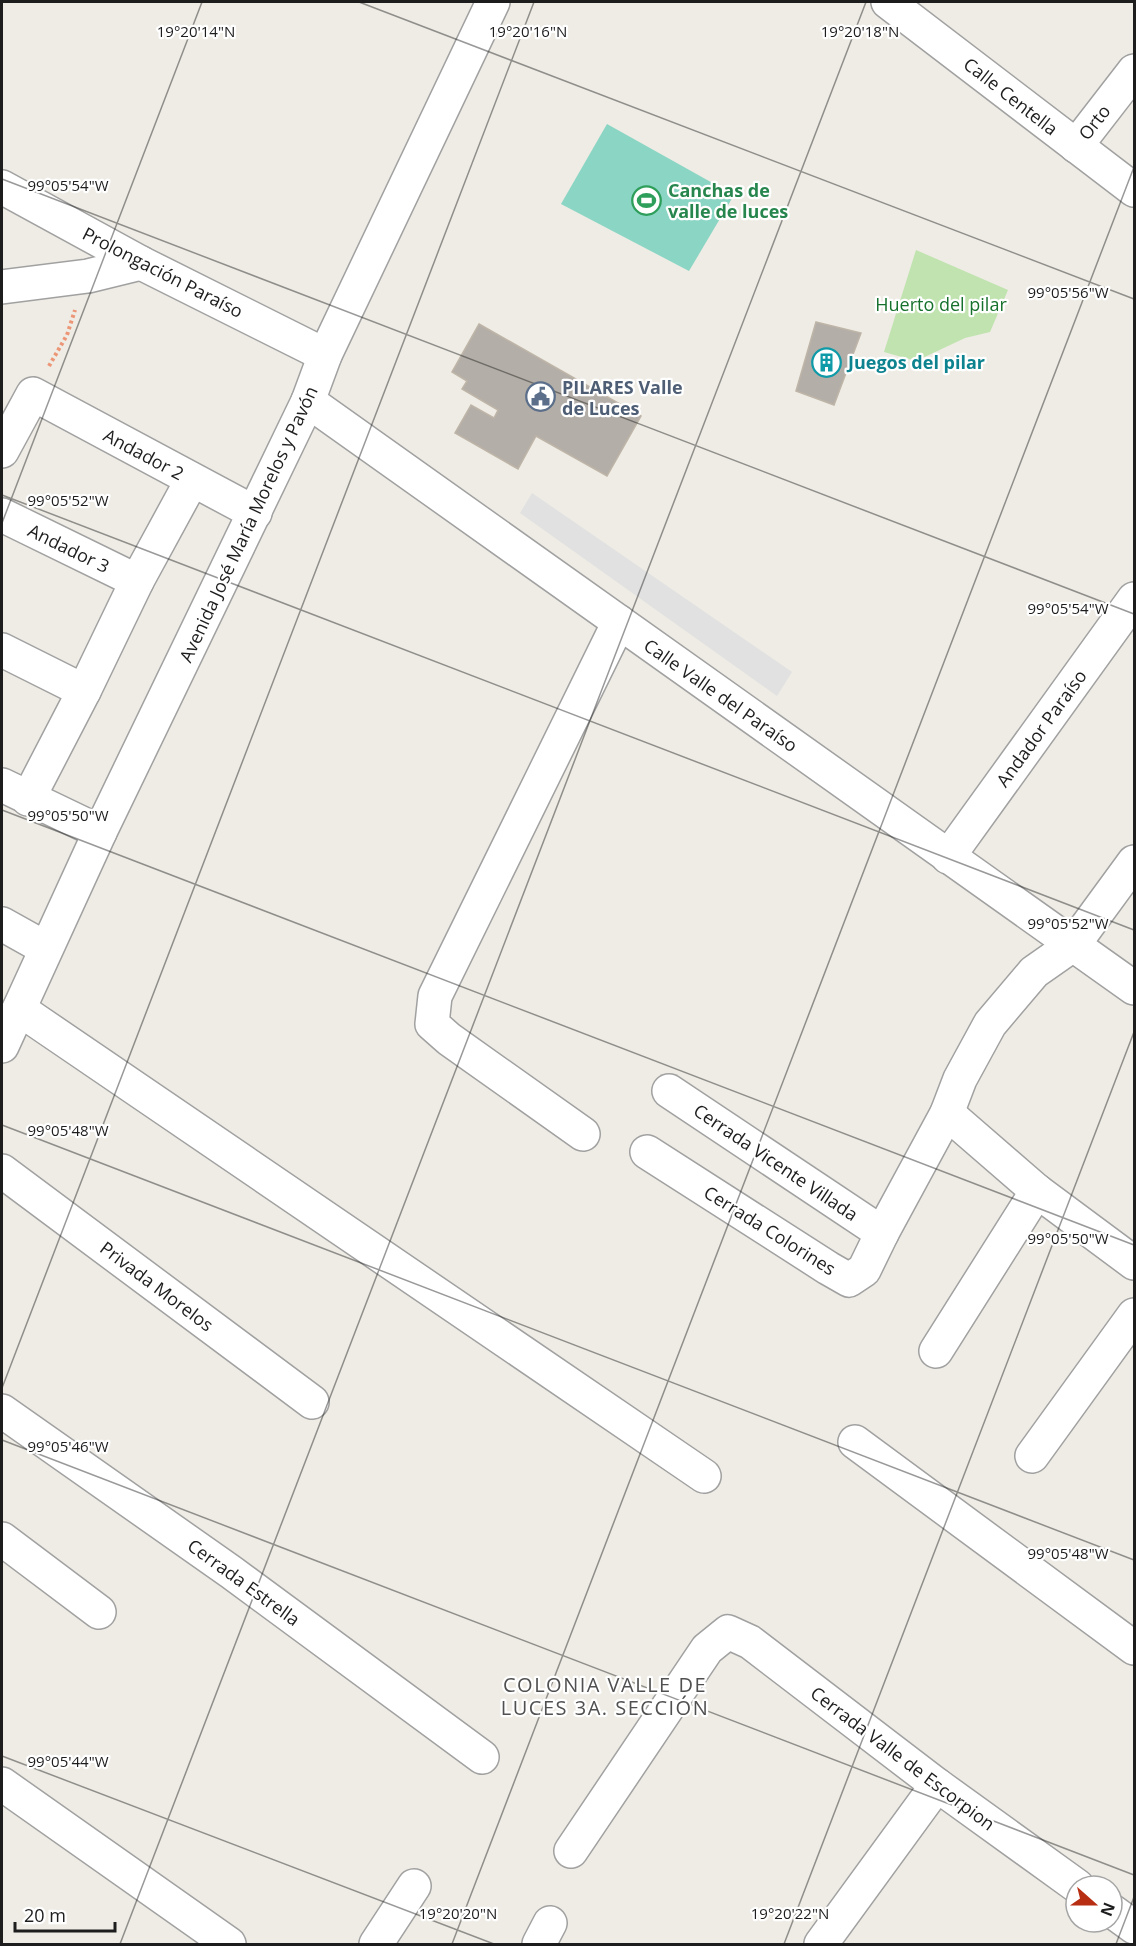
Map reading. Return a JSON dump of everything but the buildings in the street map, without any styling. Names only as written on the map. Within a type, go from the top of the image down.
[{"type":"street","name":"Avenida José María Morelos y Pavón","points":[[2,1046],[45,948],[255,513],[308,401],[325,355],[493,2]]},
{"type":"street","name":"Calle Centella","points":[[888,2],[1134,190]]},
{"type":"street","name":"Orto","points":[[1076,146],[1134,71]]},
{"type":"street","name":"Prolongación Paraíso","points":[[2,187],[141,263],[325,355]]},
{"type":"street","points":[[2,287],[88,276],[141,263]]},
{"type":"street","name":"Andador 2","points":[[2,451],[33,394],[255,513]]},
{"type":"street","name":"Calle Valle del Paraíso","points":[[308,401],[1134,988]]},
{"type":"street","points":[[100,832],[15,792],[84,691],[137,581],[192,480]]},
{"type":"street","name":"Andador 3","points":[[2,515],[137,581]]},
{"type":"street","name":"Andador Paraíso","points":[[948,857],[1134,598]]},
{"type":"street","points":[[583,1134],[449,1039],[432,1024],[435,996],[619,622]]},
{"type":"street","points":[[2,650],[84,691]]},
{"type":"street","name":"Cerrada Colorines","points":[[647,1152],[849,1280],[864,1270],[947,1113],[960,1079],[990,1024],[1034,972],[1074,944],[1134,862]]},
{"type":"street","points":[[2,924],[45,948]]},
{"type":"street","points":[[19,1009],[704,1476]]},
{"type":"street","name":"Cerrada Vicente Villada","points":[[669,1091],[882,1233]]},
{"type":"street","points":[[947,1113],[1037,1191],[1134,1263]]},
{"type":"street","name":"Privada Morelos","points":[[2,1171],[312,1402]]},
{"type":"street","points":[[936,1351],[1037,1191]]},
{"type":"street","points":[[1032,1456],[1134,1315]]},
{"type":"street","name":"Cerrada Estrella","points":[[2,1411],[231,1572],[482,1757]]},
{"type":"street","points":[[855,1442],[1134,1648]]},
{"type":"street","points":[[2,1539],[99,1612]]},
{"type":"street","name":"Cerrada Valle de Escorpion","points":[[571,1851],[707,1649],[728,1632],[750,1642],[937,1785],[1064,1877]]},
{"type":"street","points":[[2,1784],[229,1944]]},
{"type":"street","points":[[821,1944],[937,1785]]},
{"type":"street","points":[[376,1944],[414,1886]]},
{"type":"green space","name":"Huerto del pilar","points":[[916,250],[1008,290],[990,332],[965,338],[916,361],[884,352]]},
{"type":"shaded area","name":"Canchas de valle de luces","points":[[607,124],[734,195],[689,271],[561,204]]},
{"type":"shaded area","points":[[532,493],[792,672],[777,696],[520,513]]},
{"type":"place","name":"Canchas de valle de luces","points":[[647,200]]},
{"type":"place","name":"Juegos del pilar","points":[[827,362]]},
{"type":"place","name":"PILARES Valle de Luces","points":[[541,397]]},
{"type":"district","name":"COLONIA VALLE DE LUCES 3A. SECCIÓN","points":[[605,1696]]}]
